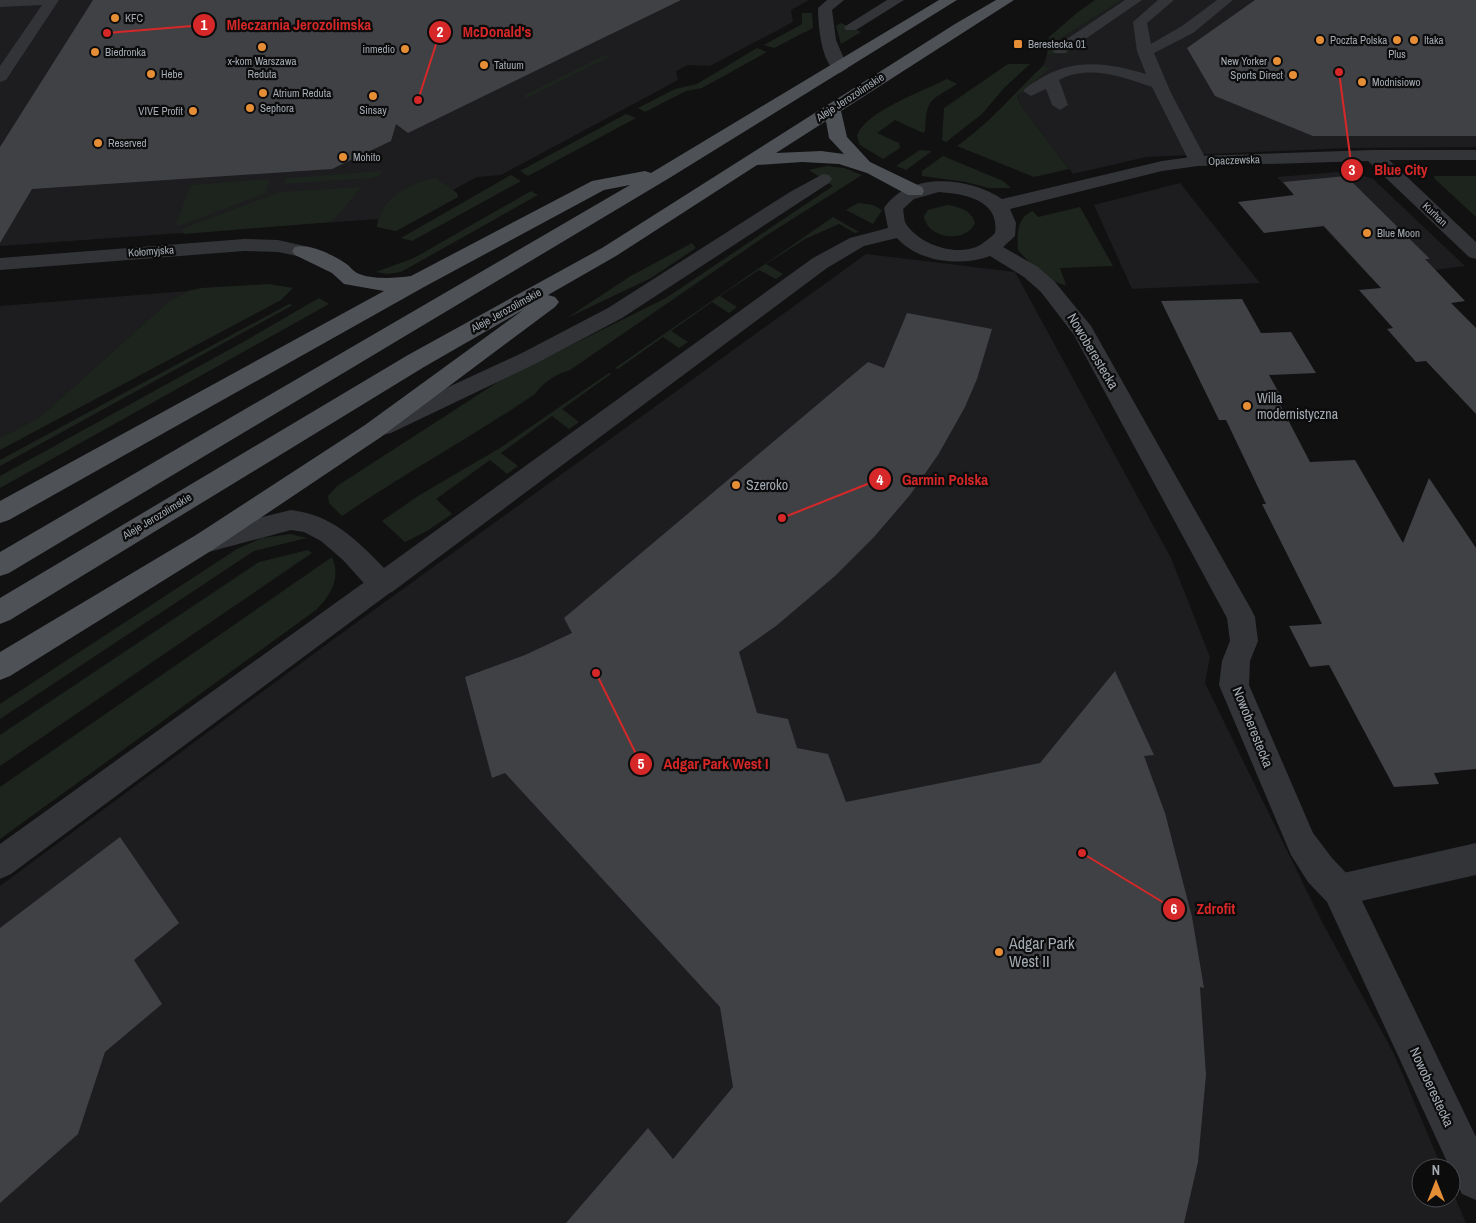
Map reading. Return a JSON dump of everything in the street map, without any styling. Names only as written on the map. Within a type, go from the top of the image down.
[{"type":"main road","points":[[0,565],[664,173],[950,0]]},
{"type":"main road","name":"Aleje Jerozolimskie","points":[[0,612],[407,366],[609,252],[832,109],[1007,0]]},
{"type":"main road","points":[[832,109],[838,138],[863,164]]},
{"type":"main road","points":[[754,160],[819,155],[838,157],[863,164],[888,175],[915,191]]},
{"type":"main road","points":[[0,513],[416,282],[599,185],[664,173]]},
{"type":"main road","points":[[302,251],[339,268],[351,279],[388,285],[416,282]]},
{"type":"main road","points":[[0,667],[205,542],[373,431],[529,318],[609,252]]},
{"type":"street","name":"Opaczewska","points":[[998,206],[1162,166],[1198,161],[1373,155],[1476,156]]},
{"type":"street","name":"Kurhan","points":[[1373,155],[1476,253]]},
{"type":"street","points":[[939,186],[959,188],[978,193],[998,206],[1007,220],[1008,228],[1005,236],[991,248],[968,255],[940,254],[915,245],[898,231],[893,218],[894,211],[901,200],[915,191],[939,186]]},
{"type":"street","points":[[205,542],[291,520],[304,520],[330,532],[382,584],[820,263],[858,242],[898,231]]},
{"type":"street","name":"Kołomyjska","points":[[0,264],[244,245],[278,246],[302,251]]},
{"type":"street","name":"Nowoberestecka","points":[[991,248],[1031,272],[1048,287],[1084,330],[1241,617],[1244,641],[1236,661],[1234,685],[1302,844],[1320,870],[1339,890],[1476,1180]]},
{"type":"lane","points":[[0,3],[52,0]]},
{"type":"lane","points":[[0,77],[52,0]]},
{"type":"lane","points":[[837,0],[825,8],[825,28],[827,43],[840,68]]},
{"type":"lane","points":[[852,27],[897,0]]},
{"type":"lane","points":[[1060,50],[1134,0]]},
{"type":"lane","points":[[1167,0],[1140,22],[1140,37],[1144,51],[1198,161]]},
{"type":"lane","points":[[1144,51],[1161,46],[1187,30],[1226,0]]},
{"type":"lane","points":[[1031,92],[1051,79],[1069,71],[1093,68],[1119,72],[1160,84]]},
{"type":"lane","points":[[1051,79],[1060,105]]},
{"type":"lane","points":[[373,431],[502,370],[614,313],[708,255],[823,179]]},
{"type":"lane","points":[[0,862],[382,584]]},
{"type":"lane","points":[[1339,890],[1476,859]]},
{"type":"shaded area","points":[[0,0],[809,0],[791,10],[793,22],[710,66],[688,65],[676,71],[678,80],[501,175],[477,177],[453,190],[458,197],[396,231],[377,227],[378,219],[0,246]]},
{"type":"shaded area","points":[[1095,0],[1122,0],[1050,45],[1071,54],[1047,55],[1049,37]]},
{"type":"shaded area","points":[[1122,0],[1476,0],[1476,147],[1346,148],[1146,157],[1073,174],[1021,105],[1017,95],[1050,67],[1043,66],[1047,55],[1070,54],[1050,45]]},
{"type":"shaded area","points":[[802,13],[812,13],[813,28],[774,48],[764,45],[802,24]]},
{"type":"shaded area","points":[[841,23],[861,32],[841,44],[836,26]]},
{"type":"shaded area","points":[[757,48],[767,52],[702,88],[686,91],[645,112],[638,108],[675,89],[697,84]]},
{"type":"shaded area","points":[[605,55],[610,57],[527,98],[523,96]]},
{"type":"shaded area","points":[[1008,64],[1030,64],[1004,88],[982,114],[946,142],[942,140],[944,108]]},
{"type":"shaded area","points":[[1043,66],[1051,67],[1017,96],[1021,105],[1069,169],[1034,177],[957,146],[991,118]]},
{"type":"shaded area","points":[[947,79],[957,84],[931,101],[923,133],[895,120],[877,133],[899,143],[900,148],[883,159],[860,145],[857,136],[862,127],[871,118],[896,103]]},
{"type":"shaded area","points":[[626,114],[636,118],[528,176],[520,171]]},
{"type":"shaded area","points":[[920,150],[932,151],[906,170],[896,166]]},
{"type":"shaded area","points":[[943,156],[1003,181],[1011,188],[989,188],[966,182],[922,176],[922,171]]},
{"type":"shaded area","points":[[827,166],[844,168],[862,175],[764,237],[570,370],[560,373],[551,379],[535,394],[511,410],[342,516],[329,503],[328,496],[337,486],[501,380],[666,298],[833,186],[809,170]]},
{"type":"shaded area","points":[[383,171],[379,176],[372,178],[285,184],[286,178]]},
{"type":"shaded area","points":[[1349,171],[1373,179],[1465,266],[1371,278],[1277,177]]},
{"type":"shaded area","points":[[511,175],[521,181],[412,241],[401,238]]},
{"type":"shaded area","points":[[1434,176],[1476,176],[1476,217],[1435,179]]},
{"type":"shaded area","points":[[436,178],[457,193],[458,197],[396,231],[377,227],[384,207],[390,199],[406,188]]},
{"type":"shaded area","points":[[270,179],[266,193],[181,225],[175,225],[191,185]]},
{"type":"shaded area","points":[[1180,183],[1260,283],[1132,289],[1094,205]]},
{"type":"shaded area","points":[[362,187],[339,214],[329,222],[184,234],[182,229],[280,192]]},
{"type":"shaded area","points":[[531,191],[538,195],[401,272],[388,274],[376,272],[414,258]]},
{"type":"shaded area","points":[[858,203],[873,205],[882,210],[873,224],[846,210]]},
{"type":"shaded area","points":[[947,205],[961,208],[971,215],[975,223],[970,230],[964,234],[947,236],[932,230],[924,216],[928,210]]},
{"type":"shaded area","points":[[1080,207],[1113,266],[1060,268],[1066,285],[1060,284],[1040,272],[1018,250],[1019,227],[1024,217],[1033,211],[1038,217]]},
{"type":"shaded area","points":[[833,217],[859,232],[855,233],[839,224],[805,239],[766,264],[783,274],[776,279],[759,270],[720,296],[737,307],[729,313],[712,302],[671,331],[688,342],[679,348],[663,337],[618,369],[615,368]]},
{"type":"shaded area","points":[[692,243],[696,248],[651,278],[567,318],[629,277]]},
{"type":"shaded area","points":[[866,254],[1015,272],[1171,558],[1210,657],[1205,683],[1322,922],[1394,1054],[1438,1158],[1411,1158],[1411,1208],[1460,1208],[1466,1223],[0,1223],[0,886],[327,644]]},
{"type":"shaded area","points":[[269,284],[293,288],[281,300],[0,450],[0,438],[40,417],[168,302],[188,291],[201,288]]},
{"type":"shaded area","points":[[188,291],[168,302],[40,417],[0,438],[0,306]]},
{"type":"shaded area","points":[[319,298],[329,304],[0,488],[0,476]]},
{"type":"shaded area","points":[[289,304],[293,305],[0,466],[0,460]]},
{"type":"shaded area","points":[[609,373],[611,374],[562,409],[579,422],[569,429],[552,416],[501,453],[518,466],[507,474],[490,460],[436,499],[452,514],[427,531],[405,542],[382,521],[418,496],[500,448]]},
{"type":"shaded area","points":[[290,534],[307,538],[254,551],[0,719],[0,704],[237,549],[262,538]]},
{"type":"shaded area","points":[[308,550],[312,553],[0,766],[0,735],[259,562]]},
{"type":"shaded area","points":[[332,557],[335,565],[333,586],[316,610],[0,839],[0,787]]},
{"type":"building","name":"Atrium Reduta","points":[[93,0],[681,0],[408,133],[396,124],[391,141],[332,169],[32,189],[0,243],[0,147]]},
{"type":"building","points":[[1255,0],[1476,0],[1476,136],[1313,136],[1215,96],[1187,48]]},
{"type":"building","points":[[1346,176],[1430,259],[1425,259],[1465,301],[1451,303],[1476,328],[1476,414],[1426,361],[1416,362],[1387,329],[1393,328],[1359,290],[1381,288],[1324,226],[1264,233],[1238,202],[1294,195],[1283,182]]},
{"type":"building","points":[[1242,299],[1261,333],[1291,332],[1316,373],[1269,375],[1279,393],[1274,393],[1310,462],[1355,460],[1403,543],[1429,478],[1476,548],[1476,769],[1434,773],[1439,784],[1394,787],[1329,665],[1310,667],[1289,626],[1322,624],[1262,504],[1266,504],[1226,420],[1219,420],[1161,301]]},
{"type":"building","points":[[907,313],[992,329],[977,379],[965,407],[938,455],[910,495],[874,537],[835,576],[776,626],[739,652],[757,713],[788,719],[797,748],[828,754],[846,802],[1040,763],[1115,671],[1154,755],[1144,756],[1165,813],[1192,917],[1204,988],[1200,987],[1206,1075],[1198,1162],[1184,1223],[566,1223],[648,1128],[673,1159],[733,1087],[720,1007],[505,773],[492,778],[465,677],[525,655],[572,633],[564,618],[868,362],[884,368]]},
{"type":"building","points":[[120,837],[179,923],[134,960],[162,1004],[105,1052],[78,1134],[0,1203],[0,928]]},
{"type":"place","name":"KFC","points":[[115,18]]},
{"type":"place","name":"Mleczarnia Jerozolimska","points":[[107,33]]},
{"type":"place","name":"Poczta Polska","points":[[1320,40]]},
{"type":"place","name":"Plus","points":[[1397,40]]},
{"type":"place","name":"Itaka","points":[[1414,40]]},
{"type":"place","name":"Berestecka 01","points":[[1018,44]]},
{"type":"place","name":"x-kom Warszawa Reduta","points":[[262,47]]},
{"type":"place","name":"inmedio","points":[[405,49]]},
{"type":"place","name":"Biedronka","points":[[95,52]]},
{"type":"place","name":"New Yorker","points":[[1277,61]]},
{"type":"place","name":"Tatuum","points":[[484,65]]},
{"type":"place","name":"Blue City","points":[[1339,72]]},
{"type":"place","name":"Hebe","points":[[151,74]]},
{"type":"place","name":"Sports Direct","points":[[1293,75]]},
{"type":"place","name":"Modnisiowo","points":[[1362,82]]},
{"type":"place","name":"Atrium Reduta","points":[[263,93]]},
{"type":"place","name":"Sinsay","points":[[373,96]]},
{"type":"place","name":"McDonald's","points":[[418,100]]},
{"type":"place","name":"Sephora","points":[[250,108]]},
{"type":"place","name":"VIVE Profit","points":[[193,111]]},
{"type":"place","name":"Reserved","points":[[98,143]]},
{"type":"place","name":"Mohito","points":[[343,157]]},
{"type":"place","name":"Blue Moon","points":[[1367,233]]},
{"type":"place","name":"Willa modernistyczna","points":[[1247,406]]},
{"type":"place","name":"Szeroko","points":[[736,485]]},
{"type":"place","name":"Garmin Polska","points":[[782,518]]},
{"type":"place","name":"Adgar Park West I","points":[[596,673]]},
{"type":"place","name":"Zdrofit","points":[[1082,853]]},
{"type":"place","name":"Adgar Park West II","points":[[999,952]]}]
